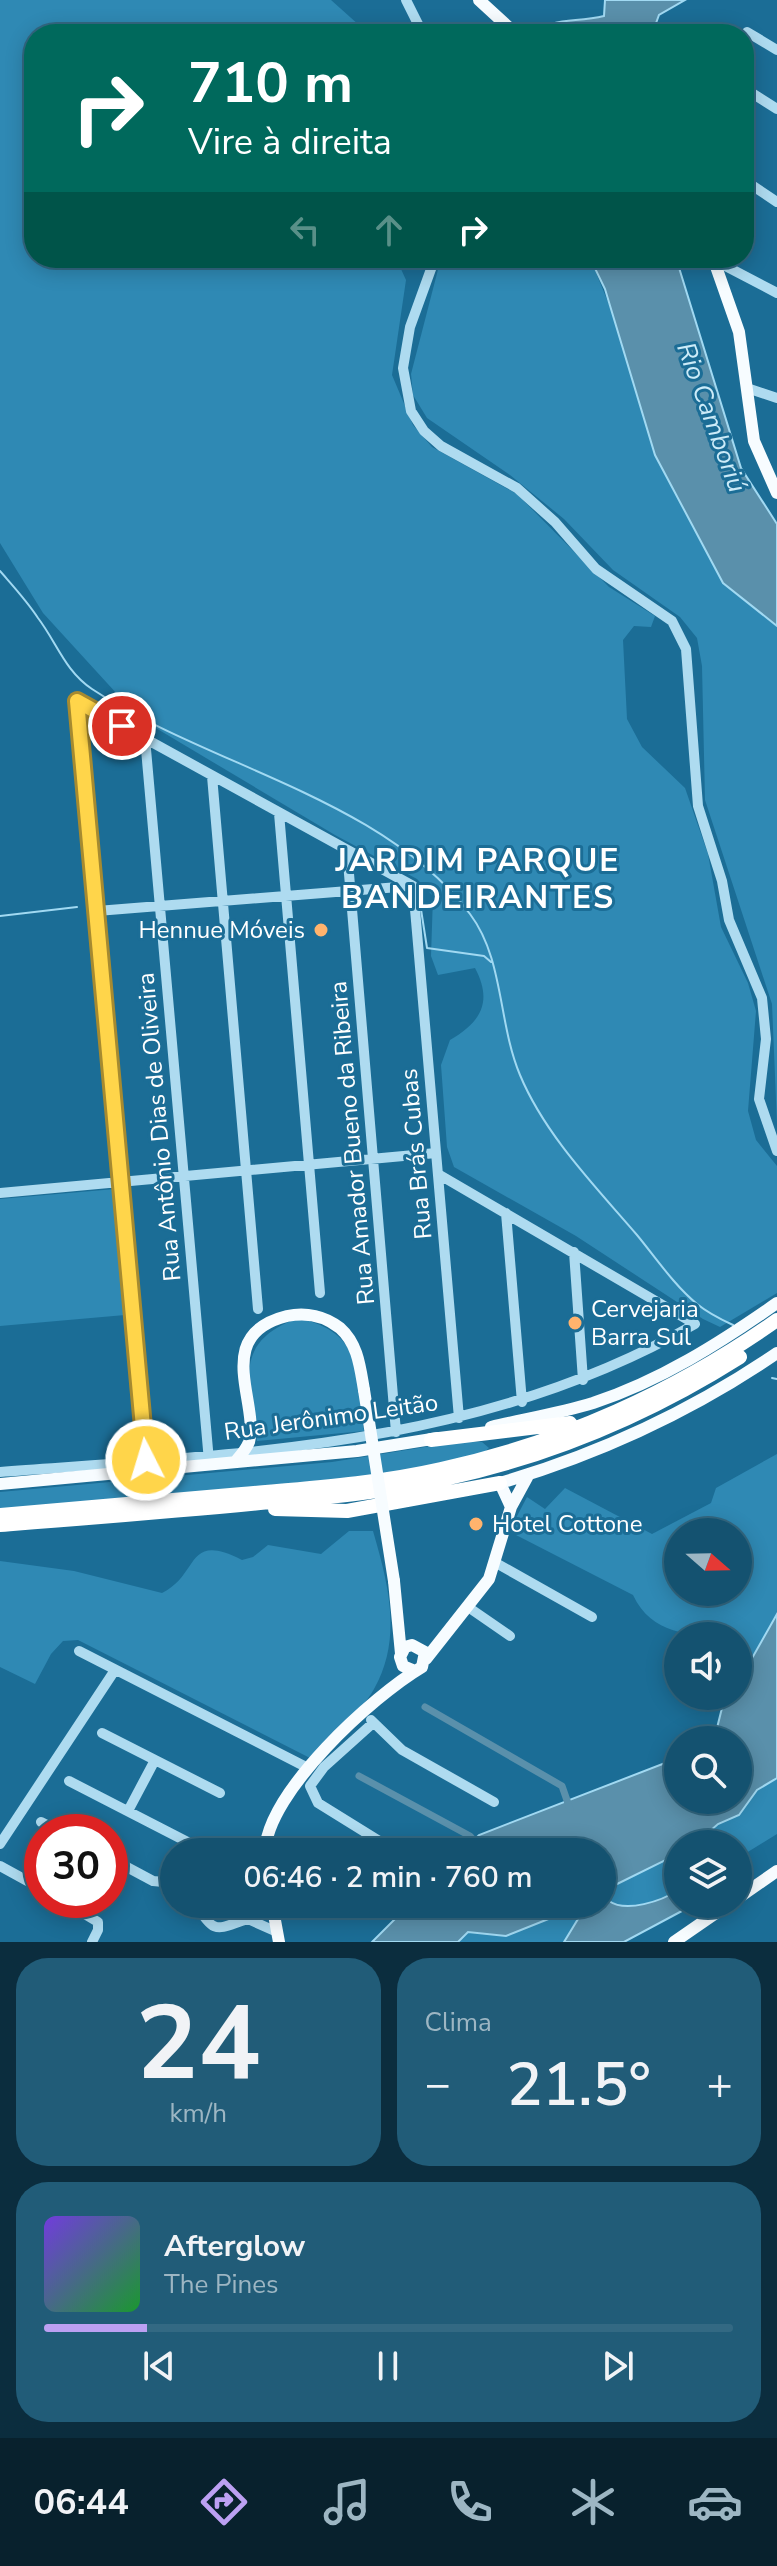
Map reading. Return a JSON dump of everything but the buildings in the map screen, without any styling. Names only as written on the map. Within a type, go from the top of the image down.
[{"type":"highway","points":[[0,1515],[392,1479],[495,1456],[605,1416],[706,1366],[777,1320]]},
{"type":"highway","points":[[0,1525],[395,1489],[525,1457],[647,1409],[723,1368],[777,1332]]},
{"type":"highway","points":[[431,1440],[543,1428],[605,1416]]},
{"type":"highway","points":[[239,1505],[347,1511],[500,1483]]},
{"type":"main road","points":[[479,0],[505,24]]},
{"type":"main road","points":[[717,268],[739,332],[758,455],[777,493]]},
{"type":"main road","points":[[0,1484],[195,1466],[207,1454],[235,1462],[255,1450],[431,1440],[572,1409],[620,1393],[682,1363],[777,1303]]},
{"type":"main road","points":[[255,1450],[243,1363],[253,1339],[279,1319],[310,1315],[341,1330],[356,1350],[364,1390],[394,1581],[400,1655],[403,1666],[415,1671]]},
{"type":"main road","points":[[511,1507],[500,1483],[654,1425],[777,1353]]},
{"type":"main road","points":[[235,1462],[255,1450]]},
{"type":"main road","points":[[268,1838],[273,1817],[308,1768],[366,1711],[415,1671],[468,1607],[496,1563],[511,1507],[529,1474]]},
{"type":"main road","points":[[398,1613],[414,1645],[425,1652],[426,1659]]},
{"type":"main road","points":[[383,1696],[400,1655],[451,1626]]},
{"type":"main road","points":[[752,1888],[777,1871]]},
{"type":"main road","points":[[674,1942],[709,1918]]},
{"type":"street","points":[[406,0],[418,24]]},
{"type":"street","points":[[754,36],[777,50]]},
{"type":"street","points":[[754,94],[777,109]]},
{"type":"street","points":[[754,187],[777,202]]},
{"type":"street","points":[[432,268],[405,345],[405,390],[417,421],[441,446],[517,488],[555,522],[596,569],[672,621],[686,649],[698,806],[722,881],[729,920],[762,998],[766,1039],[759,1099],[777,1151]]},
{"type":"street","points":[[731,268],[777,293]]},
{"type":"street","points":[[747,388],[777,398]]},
{"type":"street","points":[[170,1468],[146,1460],[77,701],[413,886]]},
{"type":"street","name":"Rua Antônio Dias de Oliveira","points":[[145,738],[207,1454]]},
{"type":"street","points":[[212,776],[258,1309]]},
{"type":"street","points":[[279,813],[320,1293]]},
{"type":"street","name":"Rua Amador Bueno da Ribeira","points":[[347,850],[396,1432]]},
{"type":"street","points":[[97,911],[413,886]]},
{"type":"street","name":"Rua Brás Cubas","points":[[413,886],[459,1418]]},
{"type":"street","points":[[0,1193],[436,1153]]},
{"type":"street","points":[[438,1174],[574,1252],[583,1380]]},
{"type":"street","points":[[506,1213],[522,1402]]},
{"type":"street","name":"Rua Jerônimo Leitão","points":[[0,1472],[255,1450],[396,1432],[522,1402],[583,1380],[695,1324],[574,1252]]},
{"type":"street","points":[[496,1563],[592,1617]]},
{"type":"street","points":[[468,1607],[510,1636]]},
{"type":"street","points":[[79,1651],[308,1768]]},
{"type":"street","points":[[0,1844],[115,1670]]},
{"type":"street","points":[[366,1711],[373,1723],[402,1750],[494,1802]]},
{"type":"street","points":[[373,1723],[324,1767],[310,1786],[318,1803],[374,1838]]},
{"type":"street","points":[[102,1733],[220,1793]]},
{"type":"street","points":[[128,1811],[155,1760]]},
{"type":"street","points":[[69,1781],[180,1838]]},
{"type":"street","points":[[0,1866],[24,1879]]},
{"type":"street","points":[[128,1868],[160,1882]]},
{"type":"street","points":[[91,1918],[98,1922],[92,1942]]},
{"type":"street","points":[[208,1918],[216,1928],[228,1929],[248,1919],[278,1937]]},
{"type":"shaded area","points":[[0,0],[331,0],[358,24],[24,24],[24,268],[401,268],[406,280],[392,375],[413,425],[432,447],[517,494],[609,587],[655,616],[651,627],[634,626],[623,640],[627,719],[642,747],[685,788],[708,854],[721,927],[748,983],[756,1011],[748,1111],[756,1140],[777,1166],[777,1293],[720,1327],[576,1236],[454,1167],[447,1147],[441,1065],[450,1040],[470,1026],[481,1010],[483,991],[475,968],[438,975],[431,956],[433,896],[417,879],[335,835],[139,718],[43,613],[0,543]]},
{"type":"shaded area","points":[[438,268],[594,268],[723,583],[777,626],[777,1124],[772,1004],[705,800],[702,666],[697,638],[680,617],[613,570],[564,519],[510,475],[427,418],[413,395],[411,374]]},
{"type":"shaded area","points":[[115,1189],[125,1315],[0,1326],[0,1199]]},
{"type":"shaded area","points":[[298,1318],[320,1325],[346,1345],[357,1374],[364,1431],[257,1441],[249,1383],[254,1352],[262,1339]]},
{"type":"shaded area","points":[[456,1442],[482,1442],[489,1448],[481,1455],[374,1476],[0,1509],[0,1492],[332,1462]]},
{"type":"shaded area","points":[[777,1454],[777,1614],[752,1659],[752,1622],[664,1622],[664,1627],[652,1620],[633,1595],[516,1535],[516,1518],[527,1497],[545,1509],[565,1488],[652,1534],[664,1528],[664,1606],[752,1606],[752,1518],[682,1518],[711,1503],[716,1488]]},
{"type":"shaded area","points":[[349,1531],[373,1531],[388,1590],[388,1650],[383,1670],[368,1698],[310,1758],[78,1640],[63,1641],[51,1654],[35,1684],[0,1667],[0,1561],[74,1571],[162,1593],[183,1576],[195,1559],[211,1550],[242,1560],[253,1557],[268,1545],[321,1554]]},
{"type":"shaded area","points":[[777,1778],[777,1834],[752,1849],[752,1830],[711,1830],[740,1814],[752,1814],[752,1796],[757,1789]]},
{"type":"shaded area","points":[[664,1861],[663,1898],[634,1906],[616,1904],[616,1885]]},
{"type":"shaded area","points":[[552,1918],[579,1918],[564,1942],[458,1942],[468,1932],[506,1936]]},
{"type":"water","points":[[605,0],[685,0],[659,15],[656,24],[553,24],[604,16]]},
{"type":"water","name":"Rio Camboriú","points":[[595,268],[679,268],[741,468],[777,524],[777,626],[723,583],[655,455],[605,289]]},
{"type":"water","points":[[777,1614],[777,1778],[757,1790],[752,1797],[752,1726],[718,1726],[722,1710],[752,1710],[752,1658]]},
{"type":"water","points":[[664,1763],[664,1814],[740,1814],[711,1830],[664,1830],[664,1861],[616,1885],[616,1838],[476,1838]]},
{"type":"water","points":[[664,1897],[664,1918],[669,1918],[624,1942],[564,1942],[579,1918],[616,1918],[616,1904],[634,1906]]},
{"type":"water","points":[[396,1918],[551,1918],[506,1936],[468,1932],[458,1942],[372,1942]]},
{"type":"waterway","points":[[0,571],[45,627],[75,674],[92,689],[188,741],[343,812],[390,840],[433,874],[470,914],[481,932],[495,971],[513,1055],[530,1097],[543,1118],[572,1159],[681,1288],[705,1310],[733,1325]]},
{"type":"waterway","points":[[420,903],[427,948],[484,956],[491,962]]},
{"type":"waterway","points":[[0,916],[77,907]]},
{"type":"waterway","points":[[772,1378],[777,1379]]},
{"type":"waterway","points":[[425,1707],[562,1786],[570,1809]]},
{"type":"waterway","points":[[359,1776],[472,1838]]},
{"type":"place","name":"Hennue Móveis","points":[[321,930]]},
{"type":"place","name":"Cervejaria Barra Sul","points":[[575,1323]]},
{"type":"place","name":"Hotel Cottone","points":[[476,1524]]},
{"type":"district","name":"JARDIM PARQUE BANDEIRANTES","points":[[478,878]]},
{"type":"route","points":[[122,726],[77,701],[146,1460]]}]
